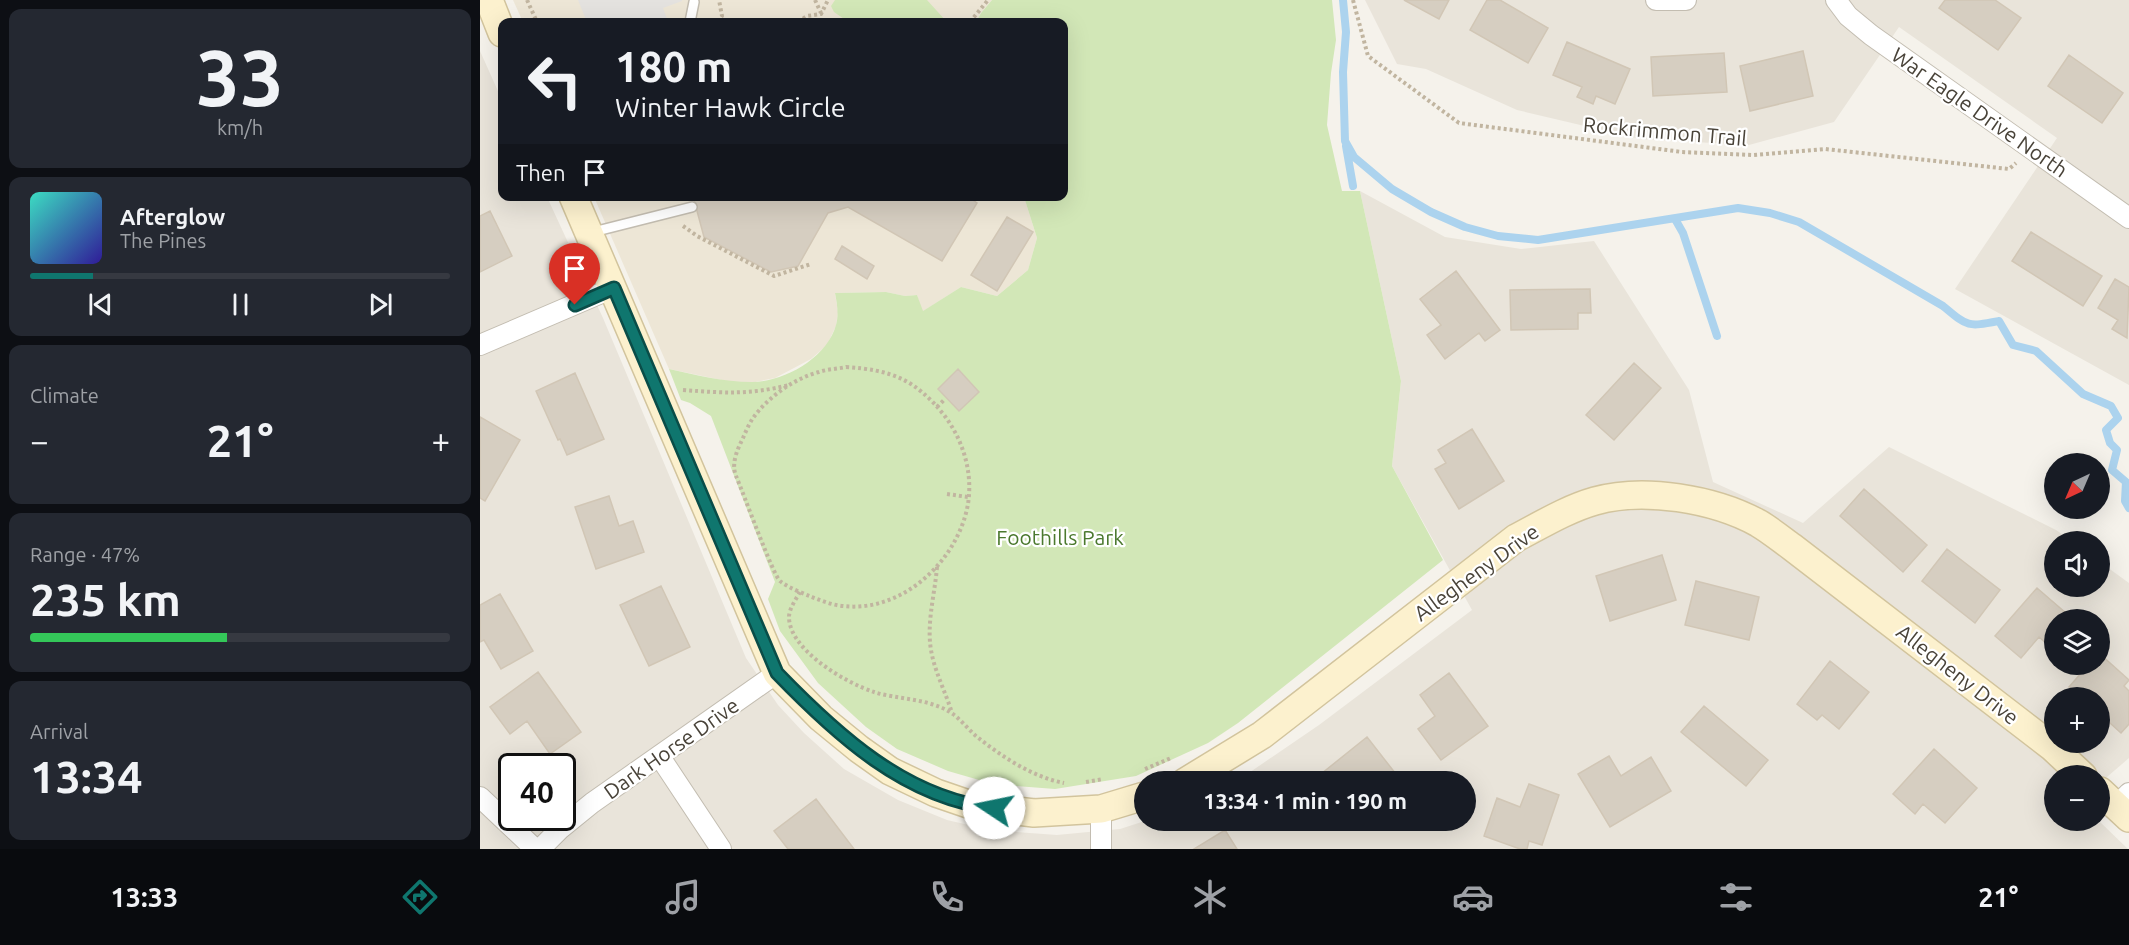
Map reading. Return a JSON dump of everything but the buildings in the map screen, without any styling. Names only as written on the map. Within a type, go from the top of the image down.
[{"type":"street","points":[[489,0],[498,23]]},
{"type":"street","points":[[1656,0],[1668,2],[1686,0]]},
{"type":"street","name":"War Eagle Drive North","points":[[1836,0],[1848,15],[1871,35],[2129,218]]},
{"type":"street","points":[[575,201],[777,673],[820,718],[859,749],[890,771],[936,793],[974,806],[1034,813],[1101,809],[1134,799]]},
{"type":"street","points":[[480,345],[614,288]]},
{"type":"street","name":"Allegheny Drive","points":[[1203,771],[1262,735],[1516,538],[1561,514],[1597,501],[1632,496],[1671,497],[1719,506],[1758,523],[2026,727],[2070,765]]},
{"type":"street","name":"Dark Horse Drive","points":[[540,849],[592,802],[660,757],[777,673]]},
{"type":"street","points":[[660,757],[721,849]]},
{"type":"street","points":[[480,797],[535,849]]},
{"type":"street","points":[[1101,809],[1101,849]]},
{"type":"lane","points":[[691,18],[694,2]]},
{"type":"lane","points":[[590,233],[692,207]]},
{"type":"path","points":[[527,0],[535,18]]},
{"type":"path","points":[[719,0],[721,18]]},
{"type":"path","points":[[815,0],[821,14]]},
{"type":"path","points":[[821,14],[828,0]]},
{"type":"path","points":[[973,18],[988,0]]},
{"type":"path","name":"Rockrimmon Trail","points":[[1353,0],[1368,56],[1459,123],[1682,152],[1754,155],[1825,149],[2009,169],[2032,148]]},
{"type":"path","points":[[804,18],[821,14]]},
{"type":"path","points":[[665,213],[697,236],[774,276],[811,264]]},
{"type":"path","points":[[683,390],[762,392],[792,384],[818,372],[846,367],[876,369],[909,382],[931,400],[956,430],[965,454],[969,477],[968,497],[961,530],[937,566],[908,591],[889,600],[866,605],[843,606],[824,602],[778,579],[733,469],[738,447],[753,418],[771,399],[792,384]]},
{"type":"path","points":[[938,407],[945,400]]},
{"type":"path","points":[[946,494],[968,497]]},
{"type":"path","points":[[937,566],[930,616],[930,643],[934,664],[952,713]]},
{"type":"shaded area","points":[[513,0],[992,0],[978,18],[521,18]]},
{"type":"shaded area","points":[[578,0],[682,0],[663,8],[667,18],[585,18]]},
{"type":"shaded area","points":[[1365,0],[2129,0],[2129,385],[1955,289],[2057,138],[1899,27],[1834,122],[1749,145],[1640,139],[1517,110],[1426,69],[1397,64]]},
{"type":"shaded area","points":[[480,51],[498,91],[498,201],[549,201],[603,318],[746,658],[778,705],[804,733],[844,769],[898,800],[947,820],[990,830],[1057,835],[1120,829],[1134,824],[1134,831],[1476,831],[1476,771],[1252,771],[1319,725],[1472,610],[1392,466],[1401,381],[1360,191],[1445,237],[1521,249],[1594,241],[1689,390],[1713,482],[1803,523],[1889,447],[2057,531],[2044,531],[2044,597],[2110,597],[2110,569],[2129,583],[2129,758],[2110,774],[2110,765],[2044,765],[2044,831],[2109,831],[2128,849],[480,849]]},
{"type":"shaded area","points":[[596,201],[1025,201],[1037,238],[1028,270],[997,296],[961,287],[922,312],[917,295],[905,296],[886,292],[835,293],[838,312],[836,326],[827,345],[811,359],[775,378],[755,382],[731,382],[669,369]]},
{"type":"green space","points":[[835,0],[927,0],[943,18],[843,18],[834,12],[831,6]]},
{"type":"green space","name":"Foothills Park","points":[[992,0],[1332,0],[1336,40],[1327,125],[1342,191],[1360,191],[1401,381],[1392,466],[1443,560],[1238,723],[1208,743],[1147,771],[1134,771],[1134,776],[1055,789],[979,780],[948,771],[897,749],[866,727],[818,683],[780,631],[768,599],[775,582],[711,416],[681,400],[669,369],[741,382],[777,378],[803,366],[824,348],[836,325],[835,293],[886,292],[905,296],[917,295],[923,311],[961,287],[997,296],[1028,270],[1037,238],[1025,201],[1068,201],[1068,18],[978,18]]},
{"type":"waterway","points":[[1343,0],[1346,32],[1343,72],[1345,141],[1354,157],[1392,189],[1431,212],[1465,227],[1498,236],[1538,240],[1738,208],[1770,213],[1799,222],[1943,306],[1963,322],[1980,324],[1999,321],[2013,345],[2036,351],[2083,394],[2111,406],[2118,418],[2106,430],[2110,443],[2117,450],[2112,470],[2126,482],[2125,501],[2129,508]]},
{"type":"waterway","points":[[1346,146],[1353,186]]},
{"type":"waterway","points":[[1675,219],[1683,233],[1717,336]]},
{"type":"route","points":[[575,305],[614,288],[777,673],[820,718],[890,771],[936,793],[974,806],[994,808]]}]
